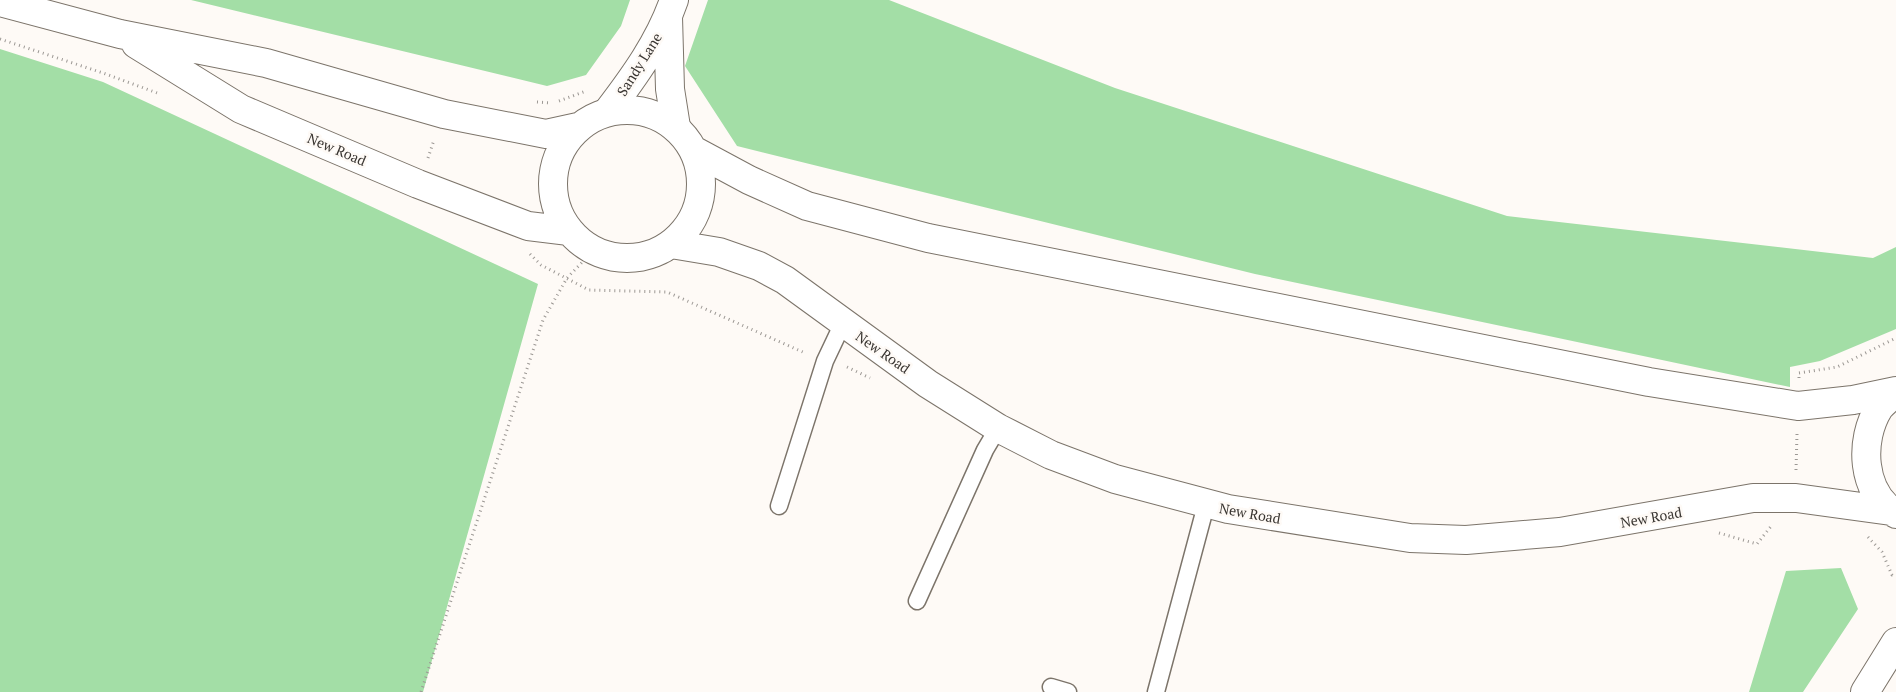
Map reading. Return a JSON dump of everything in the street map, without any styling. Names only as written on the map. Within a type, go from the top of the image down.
[{"type":"main road","name":"New Road","points":[[0,2],[120,34],[266,63],[444,114],[546,134],[578,127]]},
{"type":"main road","name":"Sandy Lane","points":[[608,111],[633,78],[671,8]]},
{"type":"main road","name":"Sandy Lane","points":[[671,8],[670,89],[676,127]]},
{"type":"main road","name":"New Road","points":[[120,34],[241,109],[418,184],[528,226],[569,231]]},
{"type":"main road","points":[[632,109],[656,114],[676,127],[687,138],[695,151],[702,176],[700,202],[689,226],[671,244],[653,254],[633,259],[612,257],[593,251],[580,242],[569,231],[557,211],[552,189],[554,166],[563,144],[578,127],[608,111],[632,109]]},
{"type":"main road","points":[[695,151],[749,180],[807,206],[928,238],[1649,382],[1798,406],[1853,400],[1896,391]]},
{"type":"main road","name":"New Road","points":[[671,244],[719,252],[759,266],[785,280],[928,384],[998,428],[1051,455],[1115,479],[1206,505],[1410,538],[1466,540],[1560,532],[1753,498],[1796,498],[1894,512]]},
{"type":"main road","points":[[1894,512],[1877,493],[1868,472],[1865,450],[1870,427],[1880,407],[1896,391]]},
{"type":"main road","points":[[1865,692],[1896,642]]},
{"type":"lane","points":[[779,506],[825,361],[843,323]]},
{"type":"lane","points":[[917,601],[986,450],[998,428]]},
{"type":"lane","points":[[1156,692],[1206,505]]},
{"type":"lane","points":[[1051,687],[1068,692]]},
{"type":"path","points":[[533,102],[552,103],[586,92],[593,85]]},
{"type":"path","points":[[418,184],[444,114]]},
{"type":"path","points":[[421,692],[543,320],[567,278],[593,251]]},
{"type":"path","points":[[541,265],[589,290],[667,292],[770,338]]},
{"type":"path","points":[[1796,498],[1799,373],[1837,367],[1896,338]]},
{"type":"path","points":[[1720,533],[1757,544]]},
{"type":"green space","points":[[191,0],[630,0],[621,26],[586,75],[547,86]]},
{"type":"green space","points":[[708,0],[889,0],[1115,88],[1507,216],[1873,258],[1896,247],[1896,329],[1820,361],[1790,367],[1790,387],[1255,274],[737,146],[685,66]]},
{"type":"green space","points":[[0,49],[103,82],[538,284],[423,692],[0,692]]},
{"type":"green space","points":[[1841,568],[1858,609],[1803,692],[1749,692],[1786,571]]}]
